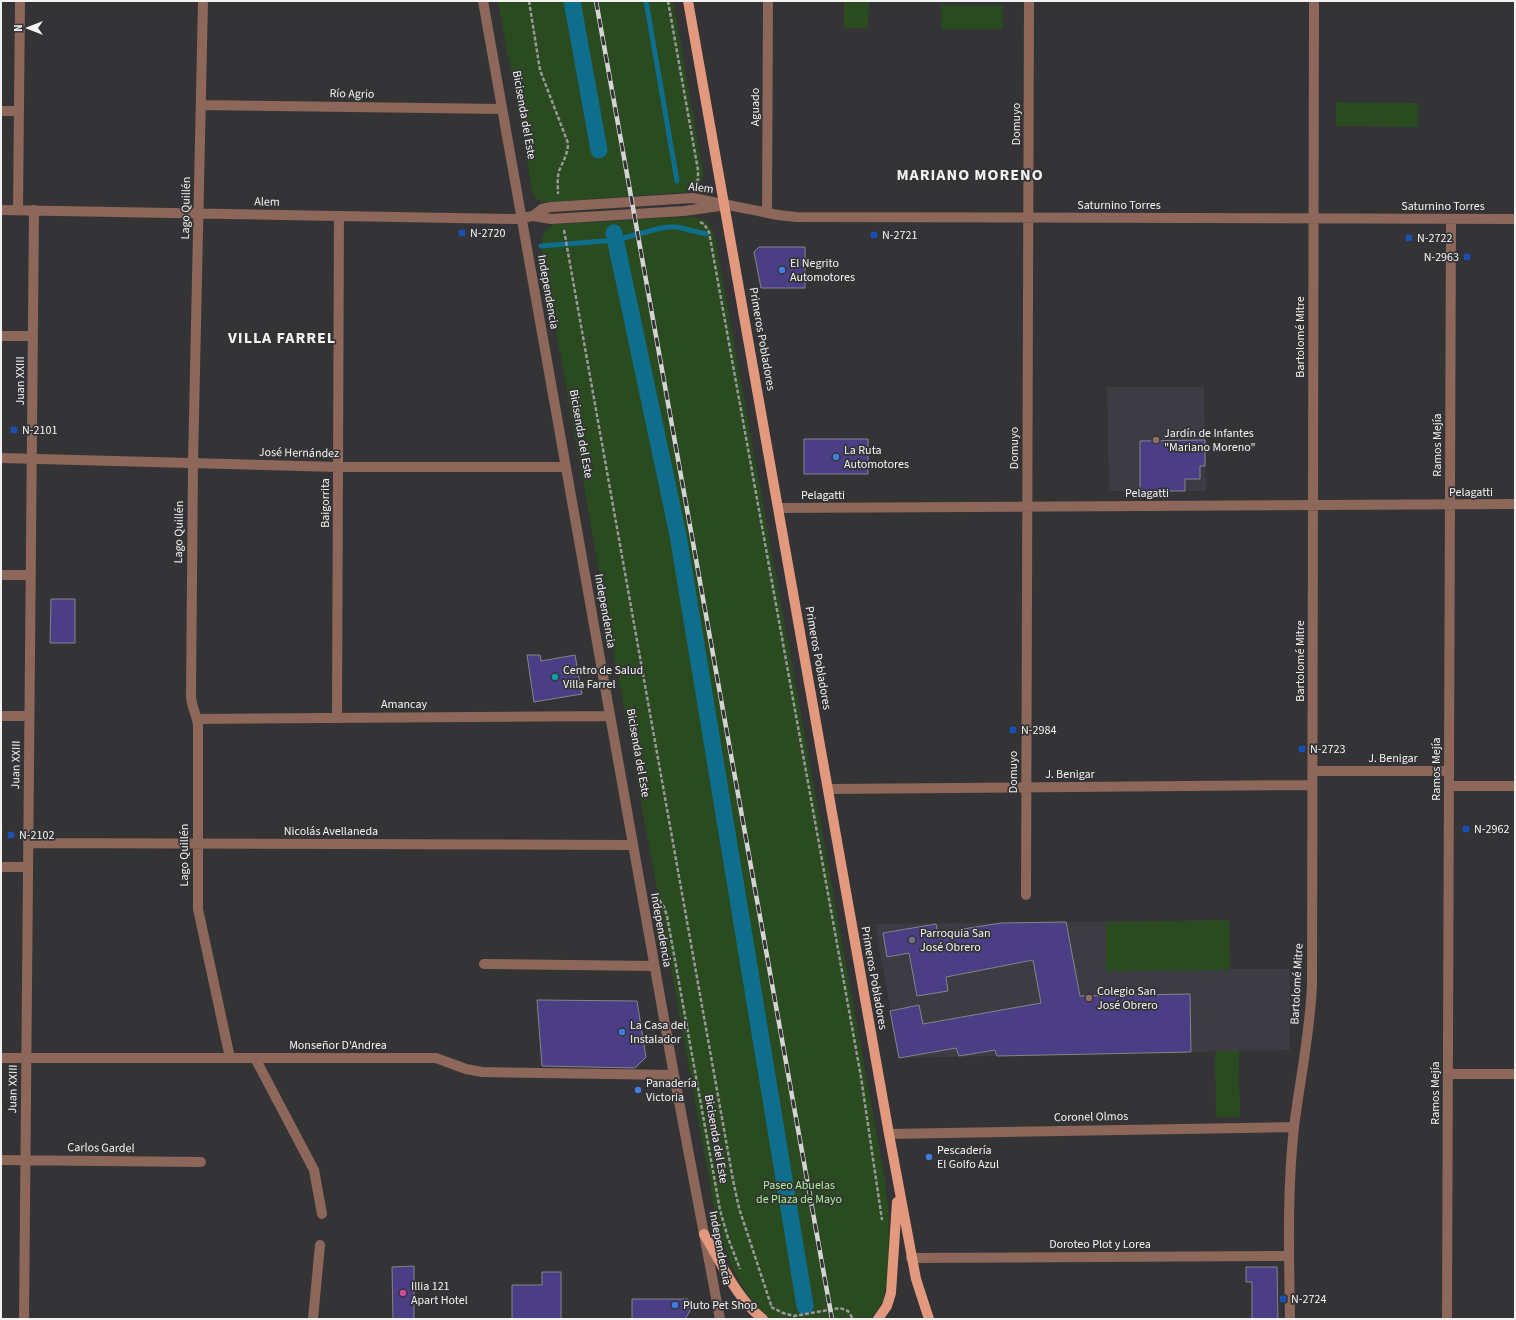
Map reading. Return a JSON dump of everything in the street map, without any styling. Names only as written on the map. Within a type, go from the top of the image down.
[{"type":"main road","name":"Primeros Pobladores","points":[[688,1],[898,1184],[916,1279],[929,1319]]},
{"type":"main road","points":[[878,1319],[887,1306],[892,1286],[898,1184]]},
{"type":"main road","points":[[704,1234],[741,1296],[753,1311],[763,1319]]},
{"type":"street","points":[[18,210],[20,1]]},
{"type":"street","name":"Lago Quillén","points":[[204,1],[193,464],[191,696],[192,707],[197,719],[197,896],[200,921],[230,1058]]},
{"type":"street","name":"Independencia","points":[[483,1],[654,966],[720,1319]]},
{"type":"street","name":"Aguado","points":[[767,213],[768,1]]},
{"type":"street","name":"Domuyo","points":[[1026,895],[1029,1]]},
{"type":"street","name":"Bartolomé Mitre","points":[[1290,1319],[1290,1190],[1294,1127],[1312,1000],[1314,1]]},
{"type":"street","name":"Río Agrio","points":[[201,105],[502,109]]},
{"type":"street","points":[[1,111],[19,111]]},
{"type":"street","name":"Saturnino Torres","points":[[724,205],[796,217],[1515,220]]},
{"type":"street","name":"Alem","points":[[1,210],[522,219],[533,216],[551,219],[669,212],[724,205]]},
{"type":"street","name":"Juan XXIII","points":[[24,1319],[34,210]]},
{"type":"street","name":"Baigorrita","points":[[337,718],[339,216]]},
{"type":"street","name":"Ramos Mejía","points":[[1447,1319],[1451,219]]},
{"type":"street","points":[[1,336],[33,336]]},
{"type":"street","name":"José Hernández","points":[[1,458],[338,467],[566,467]]},
{"type":"street","name":"Pelagatti","points":[[779,508],[1515,504]]},
{"type":"street","points":[[1,575],[31,575]]},
{"type":"street","points":[[1,716],[30,716]]},
{"type":"street","name":"Amancay","points":[[197,719],[610,716]]},
{"type":"street","name":"J. Benigar","points":[[1312,771],[1449,772]]},
{"type":"street","name":"J. Benigar","points":[[828,789],[1312,785]]},
{"type":"street","points":[[1449,786],[1515,786]]},
{"type":"street","name":"Nicolás Avellaneda","points":[[28,843],[633,845]]},
{"type":"street","points":[[1,867],[28,867]]},
{"type":"street","points":[[484,964],[654,966]]},
{"type":"street","name":"Monseñor D'Andrea","points":[[1,1058],[436,1058],[466,1069],[482,1072],[674,1075]]},
{"type":"street","points":[[255,1058],[314,1170],[322,1214]]},
{"type":"street","points":[[1448,1074],[1515,1074]]},
{"type":"street","name":"Coronel Olmos","points":[[889,1134],[1294,1127]]},
{"type":"street","name":"Carlos Gardel","points":[[1,1160],[201,1162]]},
{"type":"street","points":[[313,1319],[320,1245]]},
{"type":"street","name":"Doroteo Plot y Lorea","points":[[912,1258],[1289,1256]]},
{"type":"path","points":[[529,1],[540,70],[568,143],[568,153],[559,171],[559,201]]},
{"type":"path","points":[[668,1],[698,170],[698,180],[696,184],[687,187]]},
{"type":"path","points":[[696,222],[704,224],[709,232],[861,1077],[882,1222]]},
{"type":"path","points":[[566,239],[733,1180],[739,1208],[773,1308]]},
{"type":"path","name":"Bicisenda del Este","points":[[654,891],[664,907],[667,916],[720,1210],[728,1238],[741,1273]]},
{"type":"path","points":[[768,1306],[783,1314],[794,1316],[840,1308],[848,1311],[853,1319]]},
{"type":"shaded area","name":"Jardín de Infantes \"Mariano Moreno\"","points":[[1107,387],[1204,387],[1206,491],[1109,491]]},
{"type":"shaded area","name":"Colegio San José Obrero","points":[[1229,920],[1230,969],[1290,969],[1290,1050],[899,1058],[875,924]]},
{"type":"green space","points":[[498,1],[673,1],[703,170],[703,177],[699,187],[690,192],[547,202],[537,199],[532,188]]},
{"type":"green space","points":[[844,1],[869,1],[868,28],[844,28]]},
{"type":"green space","points":[[941,5],[1003,6],[1003,29],[941,29]]},
{"type":"green space","points":[[1336,102],[1418,103],[1418,127],[1336,126]]},
{"type":"green space","name":"Paseo Abuelas de Plaza de Mayo","points":[[689,217],[699,218],[706,222],[711,228],[715,237],[885,1180],[889,1218],[888,1276],[883,1302],[870,1319],[771,1319],[744,1290],[732,1267],[718,1229],[543,259],[542,239],[546,230],[555,224]]},
{"type":"green space","points":[[1229,920],[1230,970],[1106,971],[1106,922]]},
{"type":"green space","points":[[1215,1051],[1239,1051],[1240,1117],[1216,1117]]},
{"type":"building","name":"El Negrito Automotores","points":[[759,247],[805,247],[805,288],[761,288],[754,252]]},
{"type":"building","name":"La Ruta Automotores","points":[[804,439],[868,439],[868,474],[804,474]]},
{"type":"building","points":[[1205,440],[1205,466],[1200,466],[1200,479],[1185,479],[1185,491],[1140,491],[1140,441]]},
{"type":"building","points":[[51,599],[75,599],[75,643],[50,643]]},
{"type":"building","name":"Centro de Salud Villa Farrel","points":[[527,655],[540,655],[541,661],[575,655],[582,694],[534,702]]},
{"type":"building","points":[[1066,922],[1080,996],[1190,994],[1191,1052],[997,1056],[995,1050],[959,1056],[956,1048],[899,1058],[890,1011],[919,1005],[923,1024],[1041,1003],[1033,960],[946,977],[948,991],[917,996],[909,953],[887,957],[883,933],[936,924],[938,933],[1001,923]]},
{"type":"building","name":"La Casa del Instalador","points":[[537,1000],[637,1001],[646,1057],[635,1068],[542,1066]]},
{"type":"building","name":"Illia 121 Apart Hotel","points":[[414,1266],[414,1319],[393,1319],[392,1267]]},
{"type":"building","points":[[1246,1267],[1277,1267],[1278,1319],[1252,1319],[1252,1282],[1246,1282]]},
{"type":"building","points":[[542,1272],[561,1272],[561,1319],[512,1319],[512,1285],[542,1285]]},
{"type":"building","points":[[632,1299],[688,1299],[690,1311],[685,1319],[632,1319]]},
{"type":"waterway","points":[[572,1],[599,150]]},
{"type":"waterway","points":[[646,1],[677,181]]},
{"type":"waterway","points":[[541,246],[616,240],[669,227],[677,227],[706,234]]},
{"type":"waterway","points":[[614,233],[678,535],[805,1306]]},
{"type":"railway","points":[[596,1],[832,1319]]},
{"type":"place","name":"N-2720","points":[[462,233]]},
{"type":"place","name":"N-2721","points":[[874,235]]},
{"type":"place","name":"N-2722","points":[[1409,238]]},
{"type":"place","name":"N-2963","points":[[1467,257]]},
{"type":"place","name":"El Negrito Automotores","points":[[782,270]]},
{"type":"place","name":"N-2101","points":[[14,430]]},
{"type":"place","name":"Jardín de Infantes \"Mariano Moreno\"","points":[[1156,440]]},
{"type":"place","name":"La Ruta Automotores","points":[[836,457]]},
{"type":"place","name":"Centro de Salud Villa Farrel","points":[[555,677]]},
{"type":"place","name":"N-2984","points":[[1013,730]]},
{"type":"place","name":"N-2723","points":[[1302,749]]},
{"type":"place","name":"N-2962","points":[[1466,829]]},
{"type":"place","name":"N-2102","points":[[11,835]]},
{"type":"place","name":"Parroquia San José Obrero","points":[[912,940]]},
{"type":"place","name":"Colegio San José Obrero","points":[[1089,998]]},
{"type":"place","name":"La Casa del Instalador","points":[[622,1032]]},
{"type":"place","name":"Panadería Victoria","points":[[638,1090]]},
{"type":"place","name":"Pescadería El Golfo Azul","points":[[929,1157]]},
{"type":"place","name":"Illia 121 Apart Hotel","points":[[403,1293]]},
{"type":"place","name":"N-2724","points":[[1283,1299]]},
{"type":"place","name":"Pluto Pet Shop","points":[[675,1305]]},
{"type":"district","name":"MARIANO MORENO","points":[[970,175]]},
{"type":"district","name":"VILLA FARREL","points":[[282,338]]}]
